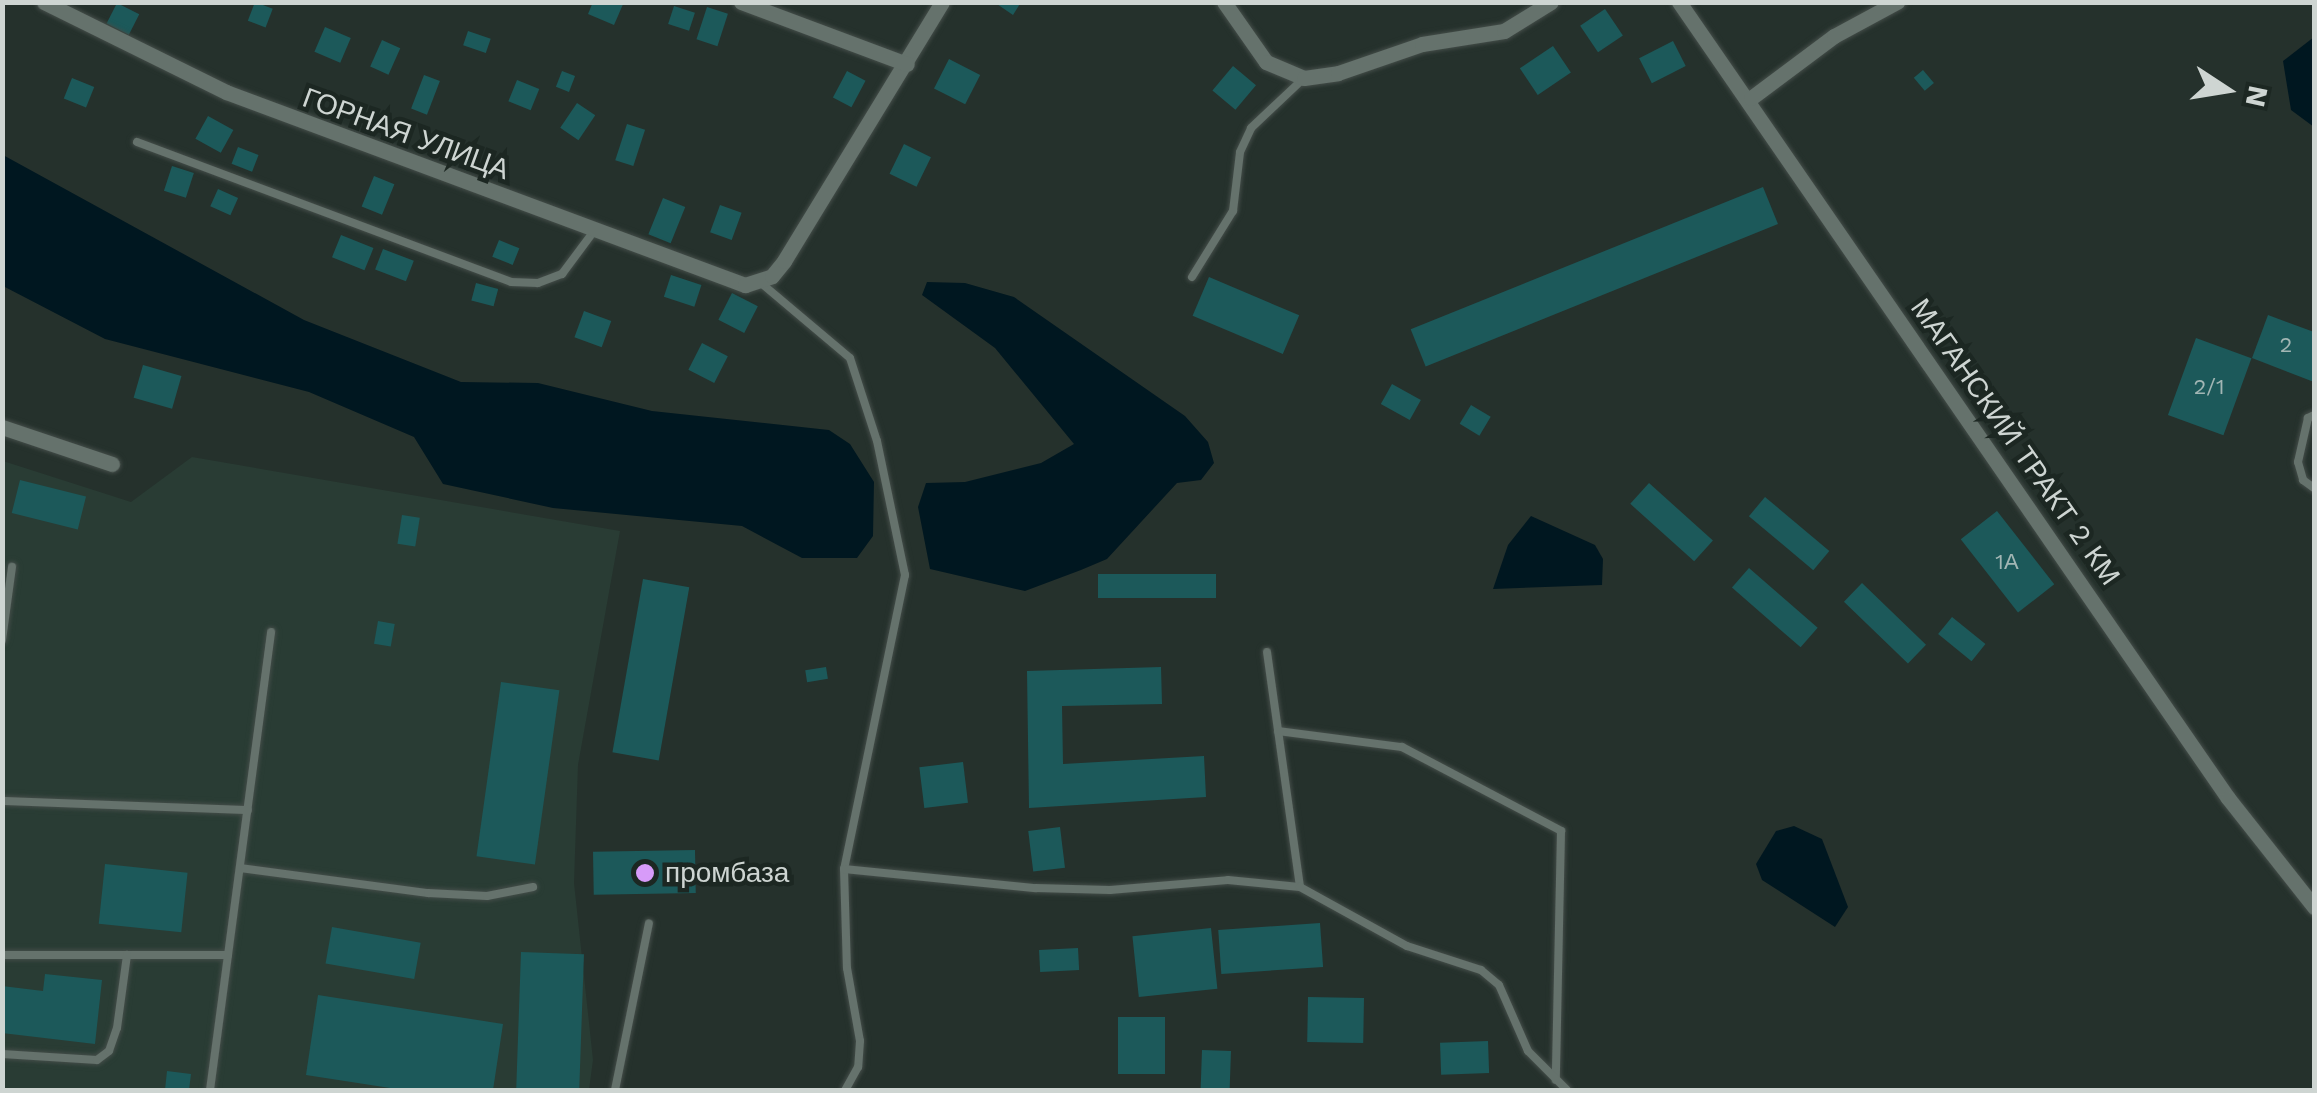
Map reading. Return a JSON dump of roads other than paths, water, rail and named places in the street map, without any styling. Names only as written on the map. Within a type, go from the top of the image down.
[{"type":"street","name":"ГОРНАЯ УЛИЦА","points":[[44,2],[226,92],[728,280],[760,282]]},
{"type":"street","points":[[741,2],[907,64]]},
{"type":"street","points":[[760,282],[784,260],[942,2]]},
{"type":"street","points":[[1224,2],[1266,62],[1304,78],[1338,74],[1422,44],[1504,31],[1550,2]]},
{"type":"street","name":"МАГАНСКИЙ ТРАКТ 2 КМ","points":[[1679,2],[1751,98],[2228,798],[2314,907]]},
{"type":"street","points":[[1751,98],[1834,36],[1897,2]]},
{"type":"street","points":[[2,427],[112,464]]},
{"type":"lane","points":[[1192,277],[1233,211],[1240,152],[1251,128],[1304,78]]},
{"type":"lane","points":[[137,142],[511,282],[538,283],[562,274],[594,231]]},
{"type":"lane","points":[[760,282],[850,358],[899,527],[905,575],[900,615],[853,806],[844,869],[847,968],[860,1041],[858,1067],[844,1090]]},
{"type":"lane","points":[[2314,415],[2308,418],[2298,462],[2314,488]]},
{"type":"lane","points":[[2,640],[12,567]]},
{"type":"lane","points":[[210,1090],[271,632]]},
{"type":"lane","points":[[1267,652],[1300,887]]},
{"type":"lane","points":[[1278,731],[1402,747],[1561,831],[1556,1080]]},
{"type":"lane","points":[[2,801],[248,810]]},
{"type":"lane","points":[[240,868],[428,893],[486,896],[533,887]]},
{"type":"lane","points":[[844,869],[1036,888],[1110,890],[1228,880],[1300,887],[1407,946],[1481,970],[1500,985],[1528,1051],[1567,1090]]},
{"type":"lane","points":[[615,1090],[649,923]]},
{"type":"lane","points":[[2,955],[228,955]]},
{"type":"lane","points":[[2,1054],[97,1060],[110,1051],[127,956]]},
{"type":"water","points":[[2314,37],[2314,127],[2291,110],[2283,61]]},
{"type":"water","points":[[3,155],[304,320],[461,382],[538,383],[652,411],[829,430],[850,444],[874,482],[873,536],[857,558],[802,558],[742,526],[553,508],[443,484],[414,437],[309,392],[105,339],[3,286]]},
{"type":"water","points":[[927,282],[965,283],[1014,297],[1185,416],[1208,442],[1214,463],[1201,480],[1177,483],[1107,559],[1025,591],[930,569],[918,507],[926,483],[965,482],[1041,463],[1074,444],[995,348],[922,295]]},
{"type":"water","points":[[1531,516],[1595,545],[1603,559],[1602,585],[1493,589],[1508,545]]},
{"type":"water","points":[[1794,826],[1822,839],[1848,907],[1835,927],[1762,880],[1756,864],[1776,831]]},
{"type":"place","name":"промбаза","points":[[645,873]]}]
